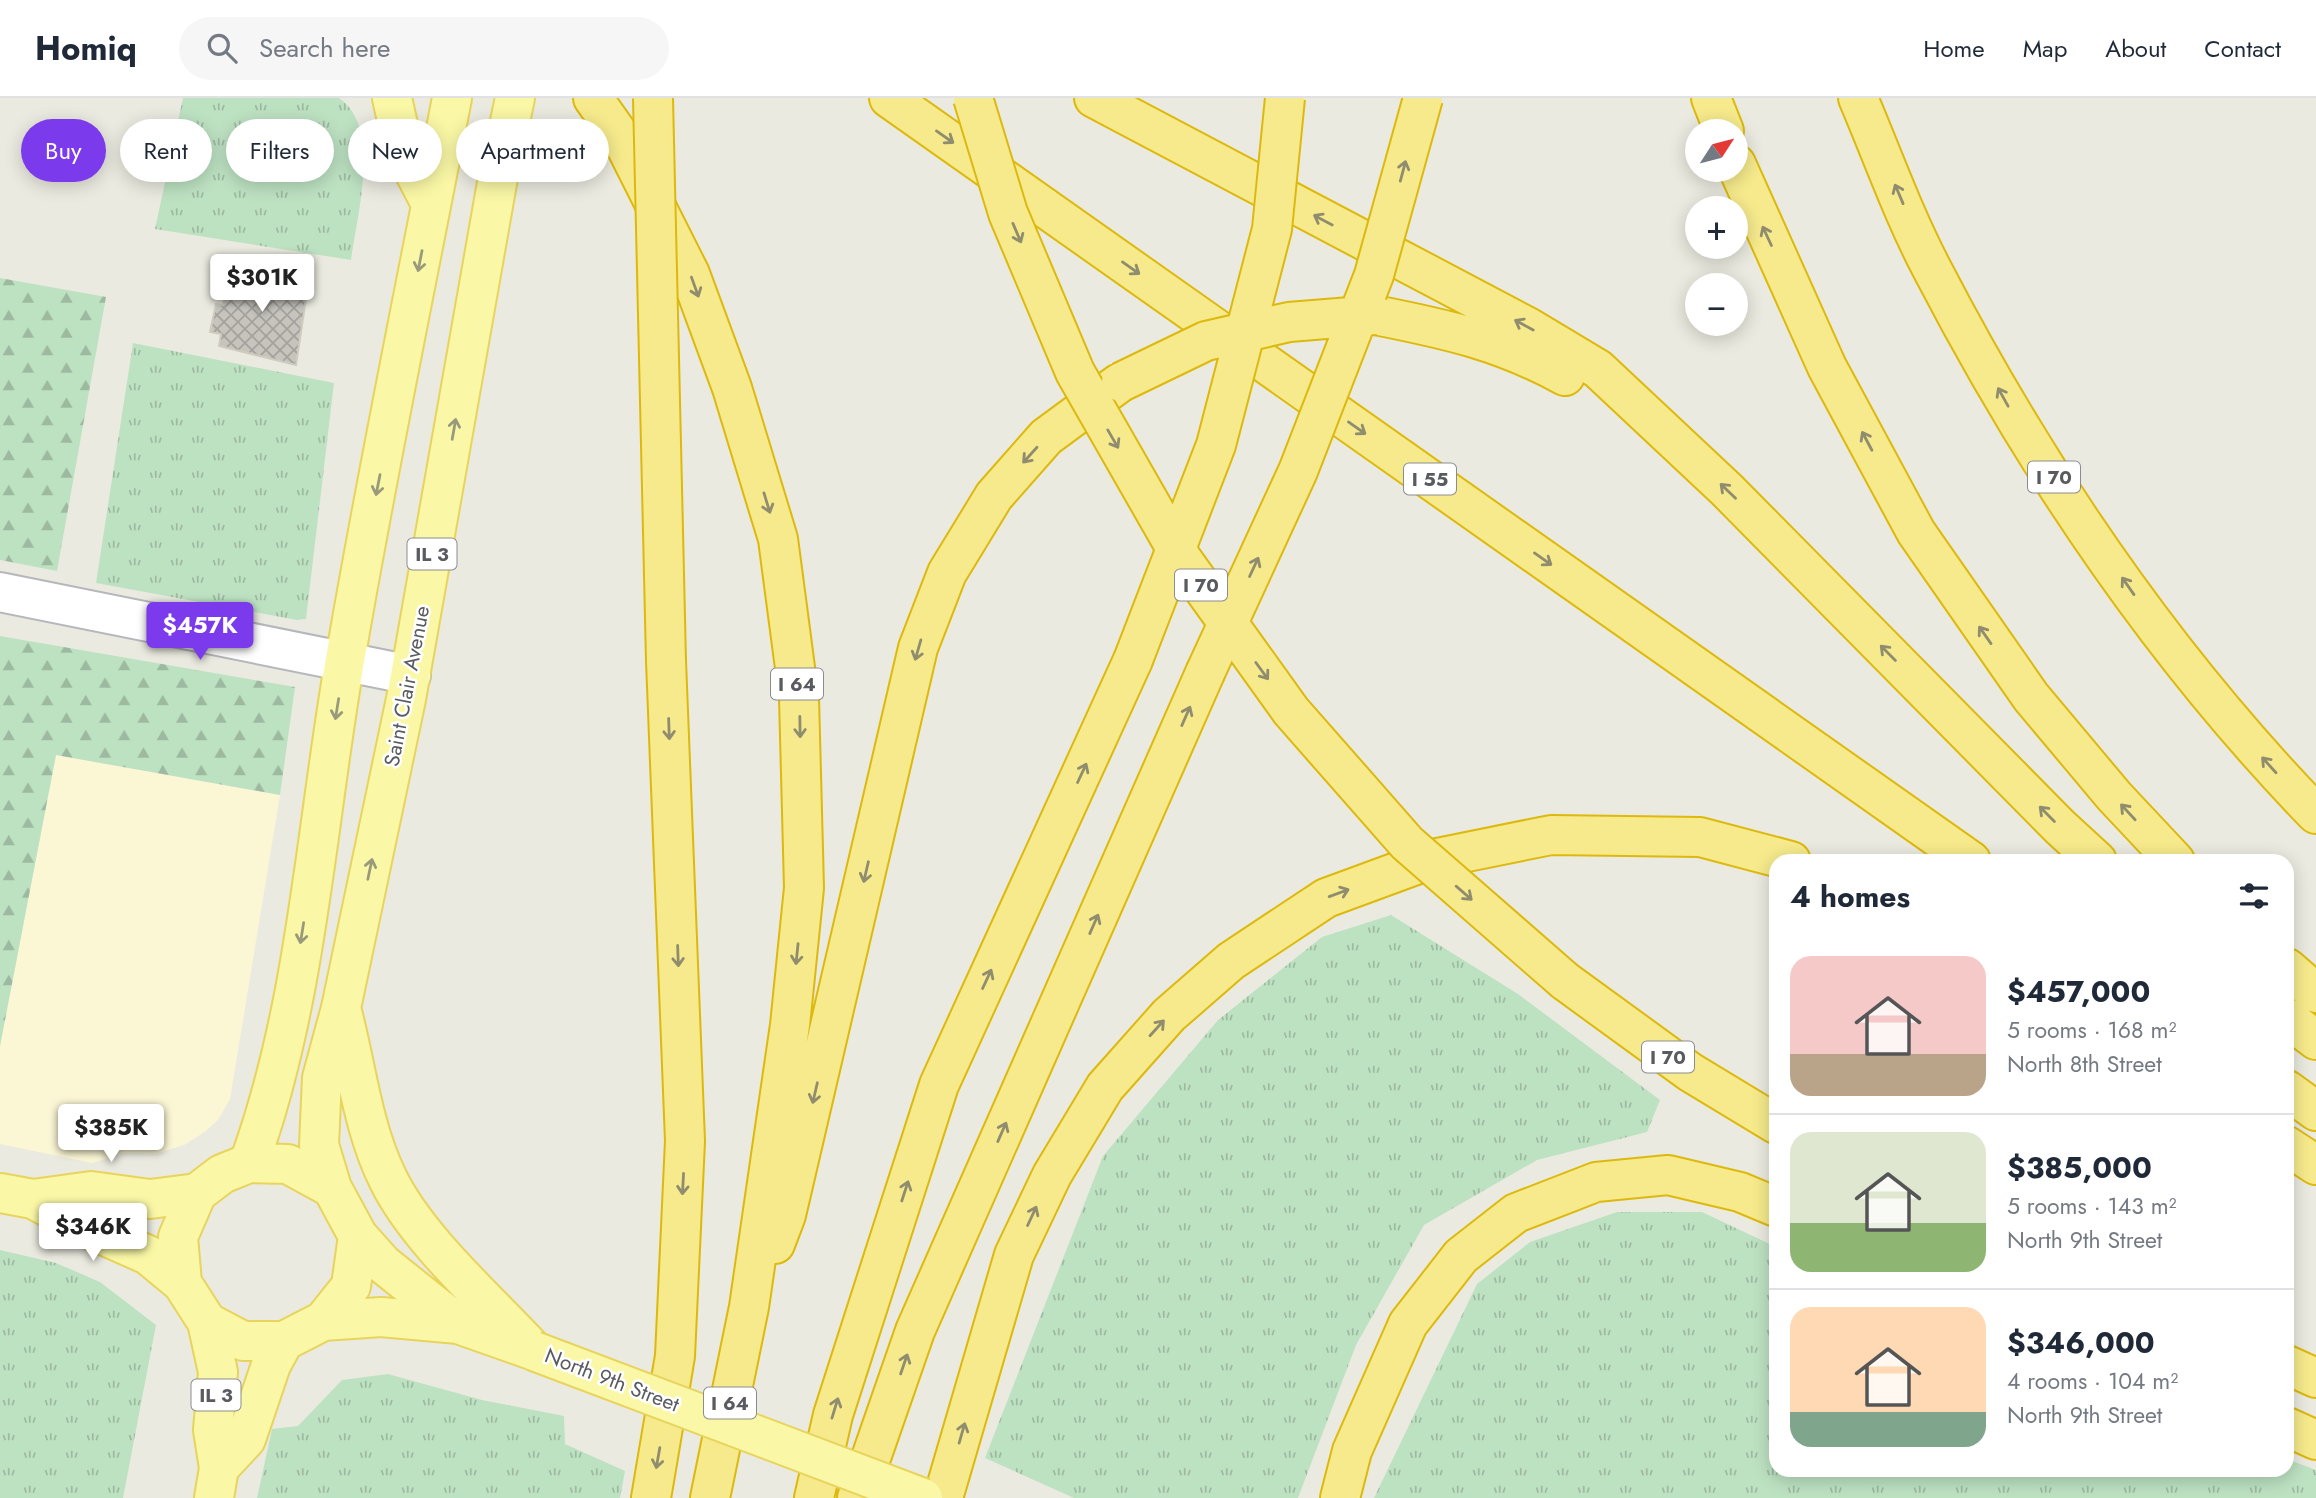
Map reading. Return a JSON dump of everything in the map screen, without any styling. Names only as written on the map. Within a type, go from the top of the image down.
[{"type":"highway","name":"I 64","points":[[593,98],[622,139],[690,274],[732,388],[778,538],[799,698],[804,888],[790,1026],[750,1307],[710,1498]]},
{"type":"highway","points":[[651,1498],[675,1356],[685,1141],[666,661],[653,98]]},
{"type":"highway","name":"I 55","points":[[889,98],[1961,854]]},
{"type":"highway","name":"I 70","points":[[974,98],[1008,213],[1075,372],[1182,559],[1292,711],[1407,843],[1565,981],[1689,1072],[1769,1120]]},
{"type":"highway","points":[[1094,98],[1528,327],[1598,369],[1727,490],[2089,854]]},
{"type":"highway","points":[[814,1498],[833,1415],[939,1085],[1133,660],[1216,445],[1272,229],[1284,98]]},
{"type":"highway","points":[[858,1498],[915,1331],[1205,673],[1298,471],[1374,275],[1423,98]]},
{"type":"highway","points":[[1711,98],[1719,119]]},
{"type":"highway","name":"I 70","points":[[1858,98],[1931,267],[2008,406],[2077,514],[2181,662],[2268,765],[2316,814]]},
{"type":"highway","points":[[1744,182],[1827,367],[1916,532],[2031,696],[2113,796],[2168,854]]},
{"type":"highway","points":[[750,1307],[786,1215],[918,648],[947,573],[994,496],[1046,437],[1121,382],[1206,341],[1289,322],[1376,315],[1459,331],[1528,356],[1657,424]]},
{"type":"highway","points":[[943,1498],[1014,1255],[1052,1175],[1105,1087],[1169,1015],[1231,961],[1326,898],[1432,859],[1551,835],[1700,837],[1769,855]]},
{"type":"highway","points":[[2294,974],[2316,993]]},
{"type":"highway","points":[[2294,1023],[2316,1040]]},
{"type":"highway","points":[[2294,1095],[2316,1111]]},
{"type":"highway","points":[[2294,1150],[2316,1164]]},
{"type":"highway","points":[[1340,1498],[1352,1451],[1408,1324],[1461,1256],[1516,1213],[1596,1182],[1668,1175],[1740,1192],[1769,1204]]},
{"type":"highway","points":[[2294,1368],[2316,1378]]},
{"type":"highway","points":[[2294,1430],[2316,1440]]},
{"type":"main road","points":[[392,98],[404,152],[431,204]]},
{"type":"main road","points":[[249,1163],[259,1136],[288,1017],[344,661],[452,98]]},
{"type":"main road","points":[[488,98],[497,183]]},
{"type":"main road","name":"Saint Clair Avenue","points":[[332,1188],[319,1145],[321,1091],[411,675],[497,183],[515,98]]},
{"type":"main road","points":[[341,1008],[371,1130],[388,1180],[427,1236],[534,1351]]},
{"type":"main road","points":[[17,1196],[148,1255],[182,1283],[207,1322],[243,1341],[284,1341],[323,1321],[351,1286],[358,1236],[332,1188],[288,1164],[249,1163],[222,1174],[197,1193],[178,1237],[182,1283]]},
{"type":"main road","points":[[17,1196],[91,1191],[150,1199],[197,1193]]},
{"type":"main road","name":"North 9th Street","points":[[358,1236],[383,1264],[458,1324]]},
{"type":"main road","name":"North 9th Street","points":[[323,1321],[382,1317],[458,1324],[923,1498]]},
{"type":"main road","name":"IL 3","points":[[207,1322],[218,1372],[213,1430],[217,1483]]},
{"type":"main road","name":"IL 3","points":[[217,1483],[246,1439],[271,1365],[284,1341]]},
{"type":"street","points":[[0,592],[411,675]]},
{"type":"shaded area","points":[[56,755],[280,795],[230,1099],[218,1120],[206,1131],[184,1145],[155,1154],[124,1153],[92,1163],[0,1144],[0,1046]]},
{"type":"green space","points":[[183,98],[339,98],[352,111],[356,119],[348,119],[348,182],[362,182],[351,260],[155,229],[165,182],[212,182],[212,119],[179,119]]},
{"type":"green space","points":[[0,278],[106,297],[57,571],[0,560]]},
{"type":"green space","points":[[133,343],[334,383],[306,619],[297,620],[96,583]]},
{"type":"green space","points":[[0,636],[295,687],[280,795],[56,755],[0,1046]]},
{"type":"green space","points":[[1391,915],[1518,994],[1660,1100],[1647,1132],[1537,1160],[1424,1225],[1356,1345],[1298,1498],[1074,1498],[985,1458],[1103,1156],[1218,1020],[1322,937]]},
{"type":"green space","points":[[1617,1212],[1702,1212],[1769,1244],[1769,1477],[2294,1477],[2294,1462],[2316,1470],[2316,1498],[1374,1498],[1477,1284],[1530,1242]]},
{"type":"green space","points":[[0,1250],[56,1263],[100,1282],[156,1325],[123,1498],[0,1498]]},
{"type":"green space","points":[[388,1374],[482,1400],[564,1416],[565,1444],[625,1471],[620,1498],[257,1498],[272,1429],[298,1426],[342,1380]]},
{"type":"building","points":[[242,266],[309,279],[296,365],[219,346],[221,334],[210,332],[216,304],[223,305],[230,271],[242,273]]}]
